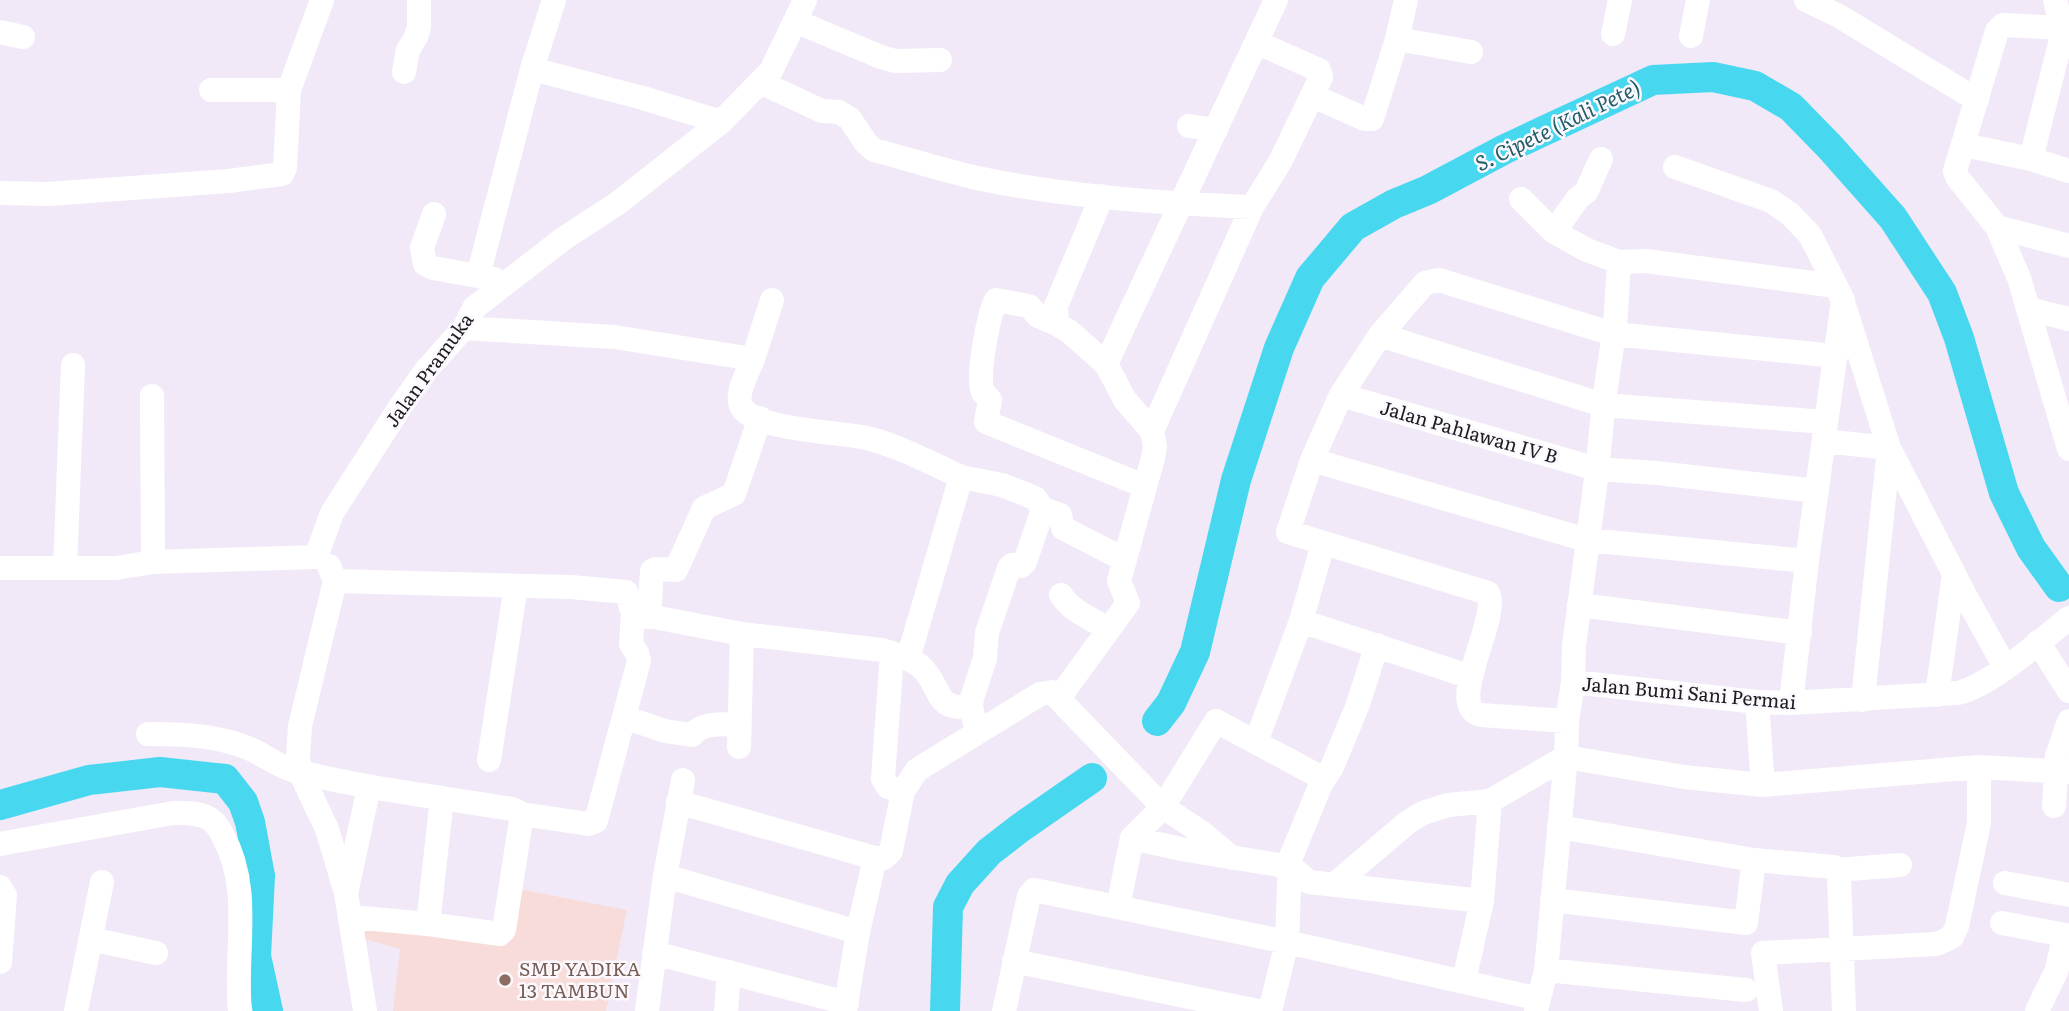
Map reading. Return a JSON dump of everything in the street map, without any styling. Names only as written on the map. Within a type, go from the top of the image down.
[{"type":"street","points":[[0,193],[48,194],[278,176],[285,168],[289,90],[323,0]]},
{"type":"street","points":[[404,72],[408,50],[419,27],[419,0]]},
{"type":"street","points":[[478,276],[531,69],[554,0]]},
{"type":"street","points":[[1105,364],[1276,0]]},
{"type":"street","points":[[1313,96],[1365,119],[1372,119],[1406,0]]},
{"type":"street","points":[[1613,34],[1620,0]]},
{"type":"street","points":[[1691,36],[1698,0]]},
{"type":"street","points":[[1806,0],[1839,16],[1977,100]]},
{"type":"street","points":[[2031,159],[2062,36],[2055,0]]},
{"type":"street","points":[[800,10],[880,57],[895,61],[940,60]]},
{"type":"street","name":"Jalan Pramuka","points":[[316,557],[332,513],[400,407],[427,369],[464,328],[474,308],[563,239],[618,203],[721,122],[771,71],[800,10]]},
{"type":"street","points":[[2062,28],[2000,26],[1964,145],[1956,163],[1957,177],[1997,227],[2019,278],[2060,391],[2069,449]]},
{"type":"street","points":[[1397,39],[1471,52]]},
{"type":"street","points":[[1152,431],[1252,207],[1280,162],[1321,75],[1319,71],[1258,43]]},
{"type":"street","points":[[531,69],[643,98],[721,122]]},
{"type":"street","points":[[762,83],[822,110],[839,113],[850,119],[874,150],[976,178],[1102,196],[1179,204],[1252,207]]},
{"type":"street","points":[[211,90],[289,90]]},
{"type":"street","points":[[1189,126],[1216,130]]},
{"type":"street","points":[[1964,145],[2069,170]]},
{"type":"street","points":[[1554,232],[1578,198],[1586,192],[1601,159]]},
{"type":"street","points":[[1675,167],[1771,201],[1790,214],[1810,234],[1840,293],[1889,448],[2005,667]]},
{"type":"street","points":[[1057,324],[1056,306],[1102,196]]},
{"type":"street","points":[[1521,199],[1554,232],[1619,262],[1646,261],[1840,293]]},
{"type":"street","points":[[434,214],[422,248],[425,264],[433,268],[509,282]]},
{"type":"street","points":[[1997,227],[2069,246]]},
{"type":"street","points":[[1573,682],[1574,646],[1613,334],[1619,262]]},
{"type":"street","points":[[1567,721],[1474,714],[1468,701],[1471,677],[1491,606],[1488,593],[1288,532],[1312,460],[1341,395],[1380,335],[1425,284],[1439,280],[1613,334],[1836,356]]},
{"type":"street","points":[[1791,704],[1807,561],[1836,356],[1840,293]]},
{"type":"street","points":[[772,299],[740,396],[741,408],[748,414],[789,428],[869,439],[961,477],[1002,485],[1035,498],[1043,509],[1060,515],[1063,528],[1125,560]]},
{"type":"street","points":[[1059,698],[1128,603],[1119,581],[1136,527],[1155,446],[1152,431],[1125,400],[1105,364],[1057,324],[1038,316],[1029,306],[999,299],[994,303],[982,366],[982,389],[990,400],[986,422],[1144,486]]},
{"type":"street","points":[[2029,309],[2069,319]]},
{"type":"street","points":[[464,328],[614,337],[753,359]]},
{"type":"street","points":[[1380,335],[1603,405],[1825,432],[1889,448]]},
{"type":"street","points":[[65,568],[73,365]]},
{"type":"street","name":"Jalan Pahlawan IV B","points":[[1341,395],[1597,469],[1817,491]]},
{"type":"street","points":[[152,396],[153,562]]},
{"type":"street","points":[[148,734],[185,734],[231,742],[287,769],[300,772],[369,787],[594,824],[639,661],[639,656],[631,644],[652,571],[676,570],[705,508],[732,496],[760,418]]},
{"type":"street","points":[[1863,700],[1889,448]]},
{"type":"street","points":[[1312,460],[1587,540],[1807,561]]},
{"type":"street","points":[[903,792],[888,787],[883,779],[900,656],[961,477]]},
{"type":"street","points":[[977,732],[971,707],[985,658],[987,633],[1009,568],[1012,565],[1021,566],[1026,562],[1043,509]]},
{"type":"street","points":[[1256,742],[1300,621],[1323,544]]},
{"type":"street","points":[[0,568],[116,568],[153,562],[316,557],[330,567],[335,581],[300,726],[300,772],[327,829],[346,893],[365,1011]]},
{"type":"street","points":[[1937,695],[1954,574]]},
{"type":"street","points":[[335,581],[619,590],[628,596],[641,615],[742,634],[881,650],[900,656],[926,672],[936,693],[945,704],[957,708],[971,707]]},
{"type":"street","points":[[489,760],[516,586]]},
{"type":"street","points":[[1061,595],[1065,602],[1109,629]]},
{"type":"street","points":[[1579,605],[1800,633]]},
{"type":"street","points":[[1300,621],[1471,677]]},
{"type":"street","points":[[2054,629],[2069,691]]},
{"type":"street","name":"Jalan Bumi Sani Permai","points":[[1538,1005],[1546,970],[1567,721],[1573,682],[1791,704],[1937,695],[1970,690],[2054,629]]},
{"type":"street","points":[[624,717],[665,731],[692,735],[698,729],[718,724],[739,736],[742,634]]},
{"type":"street","points":[[1270,1011],[1287,942],[1290,859],[1357,707],[1377,645]]},
{"type":"street","points":[[647,1011],[665,876],[681,791],[875,858],[884,858],[891,851],[903,792],[917,770],[1040,694],[1052,692],[1163,807],[1201,832],[1232,858]]},
{"type":"street","points":[[1757,702],[1763,785]]},
{"type":"street","points":[[1118,907],[1132,838],[1163,807],[1216,720],[1324,779]]},
{"type":"street","points":[[2053,806],[2063,771],[2057,756],[2069,721]]},
{"type":"street","points":[[1334,885],[1408,822],[1423,813],[1448,805],[1490,802],[1566,757],[1685,777],[1763,785],[1979,767],[2063,771]]},
{"type":"street","points":[[1771,1011],[1763,953],[1937,944],[1952,937],[1957,926],[1979,823],[1979,767]]},
{"type":"street","points":[[346,893],[369,787]]},
{"type":"street","points":[[428,924],[442,797]]},
{"type":"street","points":[[1464,980],[1482,901],[1490,802]]},
{"type":"street","points":[[0,844],[173,813],[196,814],[210,819],[227,844],[237,877],[240,899],[240,1011]]},
{"type":"street","points":[[351,917],[500,934],[504,930],[522,814]]},
{"type":"street","points":[[1559,827],[1754,860],[1830,865],[1837,870],[1839,877],[1844,1011]]},
{"type":"street","points":[[1132,838],[1291,867],[1309,882],[1482,901]]},
{"type":"street","points":[[654,953],[846,1007],[858,932],[875,858]]},
{"type":"street","points":[[1552,900],[1746,923],[1754,860]]},
{"type":"street","points":[[1837,870],[1900,865]]},
{"type":"street","points":[[665,876],[858,932]]},
{"type":"street","points":[[78,1011],[102,881]]},
{"type":"street","points":[[2005,883],[2069,895]]},
{"type":"street","points":[[0,887],[5,895],[0,962]]},
{"type":"street","points":[[1004,1011],[1029,895],[1034,890],[1464,980],[1538,1005]]},
{"type":"street","points":[[2002,923],[2067,936],[2056,972],[2037,1011]]},
{"type":"street","points":[[91,939],[156,953]]},
{"type":"street","points":[[1014,961],[1258,1011]]},
{"type":"street","points":[[1546,970],[1746,990]]},
{"type":"street","points":[[726,1011],[729,972]]},
{"type":"shaded area","name":"SMP YADIKA 13 TAMBUN","points":[[523,890],[627,910],[606,1011],[393,1011],[400,949],[364,939],[361,925],[506,944]]},
{"type":"waterway","name":"S. Cipete (Kali Pete)","points":[[1157,721],[1171,703],[1195,652],[1236,480],[1279,348],[1310,278],[1353,227],[1505,149],[1653,80],[1713,77],[1755,86],[1791,107],[1893,218],[1942,293],[1959,338],[2004,493],[2031,548],[2059,587]]},
{"type":"waterway","name":"S. Cipete (Kali Pete)","points":[[0,805],[89,780],[160,772],[225,779],[243,802],[250,822],[260,876],[256,956],[268,1011]]},
{"type":"waterway","name":"S. Cipete (Kali Pete)","points":[[945,1011],[948,907],[960,884],[989,852],[1092,778]]},
{"type":"place","name":"SMP YADIKA 13 TAMBUN","points":[[505,980]]}]
